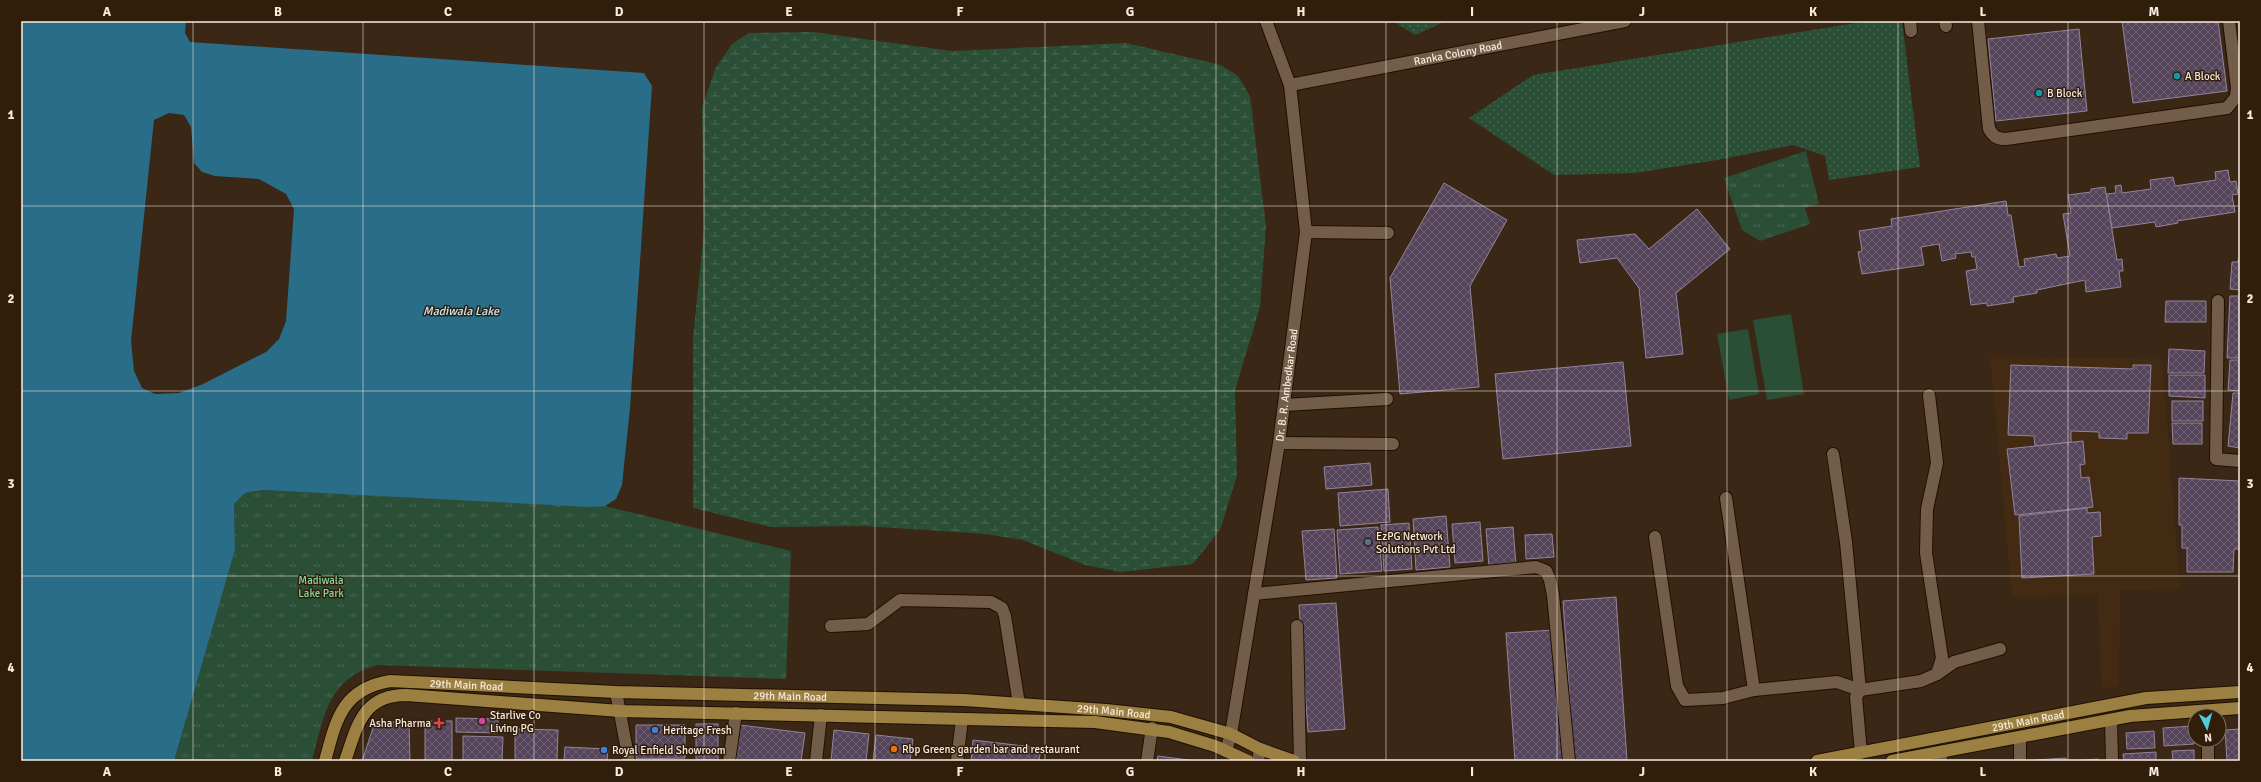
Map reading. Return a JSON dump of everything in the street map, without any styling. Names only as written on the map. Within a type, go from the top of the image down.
[{"type":"main road","name":"29th Main Road","points":[[325,761],[335,723],[348,702],[359,691],[373,684],[390,681],[443,682],[616,692],[964,700],[1171,717],[1230,734],[1259,755],[1294,761]]},
{"type":"main road","name":"29th Main Road","points":[[1817,761],[2146,698],[2240,692]]},
{"type":"main road","name":"29th Main Road","points":[[346,761],[363,713],[380,701],[394,695],[620,711],[1095,722],[1152,728],[1169,732],[1226,751],[1248,761]]},
{"type":"main road","name":"29th Main Road","points":[[2227,710],[2240,708]]},
{"type":"main road","name":"29th Main Road","points":[[1892,761],[1941,757],[2020,738],[2130,716],[2187,714]]},
{"type":"street","name":"Dr. B. R. Ambedkar Road","points":[[1226,751],[1279,443],[1306,232],[1290,84],[1266,21]]},
{"type":"street","name":"Ranka Colony Road","points":[[1290,84],[1625,21]]},
{"type":"street","points":[[1978,21],[1989,129],[1993,136],[1998,139],[2006,139],[2227,108],[2236,98],[2237,88],[2229,21]]},
{"type":"street","points":[[1306,232],[1388,233]]},
{"type":"street","points":[[2218,301],[2216,458],[2240,461]]},
{"type":"street","points":[[1929,395],[1936,463],[1927,509],[1926,553],[1942,658],[1937,674]]},
{"type":"street","points":[[1284,405],[1387,399]]},
{"type":"street","points":[[1279,443],[1393,444]]},
{"type":"street","points":[[1834,454],[1846,542],[1860,690],[1856,697],[1861,753]]},
{"type":"street","points":[[1726,498],[1754,690]]},
{"type":"street","points":[[1656,537],[1677,686],[1686,700],[1723,698],[1754,690],[1837,682],[1860,690],[1921,681],[1937,674],[1954,662],[2000,649]]},
{"type":"street","points":[[1254,594],[1536,567],[1546,571],[1550,580],[1553,595],[1569,761]]},
{"type":"street","points":[[831,626],[868,624],[900,600],[991,602],[1002,608],[1005,616],[1019,704]]},
{"type":"street","points":[[1297,626],[1300,761]]},
{"type":"street","points":[[616,692],[629,761]]},
{"type":"street","points":[[730,761],[736,713]]},
{"type":"street","points":[[816,761],[821,715]]},
{"type":"street","points":[[957,761],[962,719]]},
{"type":"street","points":[[2111,721],[2112,761]]},
{"type":"street","points":[[1147,761],[1152,728]]},
{"type":"street","points":[[2020,738],[2020,761]]},
{"type":"street","points":[[2208,748],[2208,761]]},
{"type":"shaded area","points":[[1990,356],[2162,359],[2180,588],[2120,591],[2119,687],[2101,688],[2098,595],[2012,597]]},
{"type":"green space","points":[[1393,21],[1446,21],[1415,35]]},
{"type":"green space","points":[[1868,21],[1902,21],[1920,167],[1829,180],[1825,156],[1793,145],[1717,160],[1635,173],[1554,175],[1469,118],[1533,75]]},
{"type":"green space","points":[[813,32],[952,51],[1126,43],[1221,65],[1238,76],[1250,96],[1266,226],[1260,307],[1235,390],[1237,476],[1220,530],[1193,564],[1121,572],[1085,565],[1023,540],[986,534],[865,526],[770,527],[693,508],[693,338],[704,230],[702,108],[715,69],[732,44],[749,33]]},
{"type":"green space","points":[[1806,151],[1819,204],[1805,208],[1810,224],[1760,241],[1742,230],[1724,178]]},
{"type":"green space","points":[[1791,314],[1804,394],[1767,400],[1753,320]]},
{"type":"green space","points":[[1748,329],[1759,394],[1729,400],[1717,334]]},
{"type":"green space","name":"Madiwala Lake Park","points":[[262,490],[605,506],[791,551],[786,679],[377,665],[360,671],[347,680],[338,690],[330,702],[325,715],[312,761],[174,761],[235,550],[234,504],[245,493]]},
{"type":"water","name":"Madiwala Lake","points":[[21,21],[186,21],[185,33],[190,42],[644,73],[652,86],[630,408],[622,485],[616,499],[605,506],[591,507],[262,490],[245,493],[234,504],[235,550],[174,761],[21,761]],"holes":[[[169,113],[184,115],[191,127],[194,163],[202,172],[215,176],[259,179],[286,194],[294,209],[286,321],[279,339],[266,352],[203,384],[179,393],[155,394],[142,388],[134,371],[131,341],[154,120]]]},
{"type":"building","name":"A Block","points":[[2122,21],[2218,21],[2227,91],[2133,103]]},
{"type":"building","name":"B Block","points":[[2079,29],[2087,111],[1996,121],[1988,39]]},
{"type":"building","points":[[2228,170],[2230,182],[2236,181],[2238,194],[2232,195],[2235,212],[2177,221],[2178,223],[2156,227],[2155,222],[2112,228],[2106,194],[2116,193],[2115,186],[2121,185],[2122,193],[2151,189],[2150,180],[2173,177],[2175,186],[2216,180],[2215,172]]},
{"type":"building","points":[[1444,183],[1507,220],[1470,286],[1479,387],[1400,394],[1390,278]]},
{"type":"building","points":[[2105,187],[2117,260],[2122,259],[2123,271],[2119,271],[2121,287],[2086,292],[2085,280],[2037,290],[2037,293],[2013,297],[2014,302],[1987,306],[1987,303],[1971,305],[1966,271],[1977,269],[1975,257],[1972,257],[1971,252],[1955,254],[1956,258],[1942,261],[1939,244],[1921,247],[1924,265],[1862,274],[1858,252],[1862,251],[1859,231],[1892,226],[1891,219],[2006,201],[2008,215],[2011,215],[2019,267],[2025,266],[2024,259],[2056,254],[2057,258],[2070,256],[2063,214],[2071,213],[2068,195],[2091,192],[2091,189]]},
{"type":"building","points":[[1697,209],[1730,249],[1676,293],[1683,354],[1646,358],[1639,288],[1617,258],[1580,263],[1577,240],[1635,234],[1649,249]]},
{"type":"building","points":[[2238,260],[2240,260],[2240,290],[2230,289],[2232,262],[2238,262]]},
{"type":"building","points":[[2230,296],[2240,296],[2240,358],[2227,358]]},
{"type":"building","points":[[2166,301],[2206,301],[2206,322],[2165,322]]},
{"type":"building","points":[[2169,349],[2205,351],[2204,373],[2168,373]]},
{"type":"building","points":[[2230,360],[2240,360],[2240,391],[2228,390]]},
{"type":"building","points":[[1623,362],[1631,446],[1503,459],[1495,374]]},
{"type":"building","points":[[2011,365],[2133,369],[2133,365],[2151,365],[2148,433],[2127,433],[2127,439],[2099,438],[2099,432],[2071,431],[2071,442],[2035,446],[2034,436],[2008,435]]},
{"type":"building","points":[[2169,375],[2205,375],[2205,398],[2169,396]]},
{"type":"building","points":[[2233,393],[2240,393],[2240,448],[2228,446]]},
{"type":"building","points":[[2172,401],[2203,401],[2203,421],[2172,421]]},
{"type":"building","points":[[2172,423],[2202,423],[2202,444],[2173,444]]},
{"type":"building","points":[[2083,441],[2085,464],[2080,465],[2081,478],[2089,477],[2093,507],[2015,515],[2007,449]]},
{"type":"building","points":[[1370,463],[1372,485],[1326,489],[1324,467]]},
{"type":"building","points":[[2179,478],[2240,481],[2240,549],[2234,549],[2233,572],[2187,572],[2187,548],[2182,548],[2182,525],[2179,525]]},
{"type":"building","points":[[1388,489],[1390,522],[1340,526],[1338,493]]},
{"type":"building","points":[[2087,508],[2087,513],[2100,512],[2101,536],[2092,537],[2094,574],[2022,578],[2019,516]]},
{"type":"building","points":[[1446,516],[1450,567],[1416,570],[1413,519]]},
{"type":"building","points":[[1480,522],[1483,561],[1455,563],[1452,524]]},
{"type":"building","points":[[1409,523],[1412,569],[1384,571],[1381,525]]},
{"type":"building","points":[[1378,527],[1382,571],[1340,574],[1337,530]]},
{"type":"building","points":[[1513,527],[1516,565],[1489,567],[1486,529]]},
{"type":"building","points":[[1334,529],[1337,578],[1306,580],[1302,531]]},
{"type":"building","points":[[1552,534],[1554,557],[1526,559],[1525,535]]},
{"type":"building","points":[[1616,597],[1627,761],[1574,761],[1563,601]]},
{"type":"building","points":[[1336,603],[1345,729],[1308,732],[1299,605]]},
{"type":"building","points":[[1554,630],[1564,761],[1515,761],[1506,633]]},
{"type":"building","points":[[456,718],[498,719],[498,733],[456,732]]},
{"type":"building","points":[[425,721],[452,721],[452,761],[425,761]]},
{"type":"building","points":[[375,722],[409,722],[410,761],[362,761]]},
{"type":"building","points":[[696,724],[718,724],[718,760],[696,760]]},
{"type":"building","points":[[636,725],[685,725],[685,758],[636,759]]},
{"type":"building","points":[[740,725],[805,733],[801,761],[736,761]]},
{"type":"building","points":[[2187,726],[2187,744],[2164,746],[2163,728]]},
{"type":"building","points":[[515,729],[558,730],[557,761],[515,761]]},
{"type":"building","points":[[2240,729],[2240,761],[2227,761],[2227,730]]},
{"type":"building","points":[[834,730],[869,734],[866,761],[831,761]]},
{"type":"building","points":[[2154,731],[2155,748],[2127,749],[2126,733]]},
{"type":"building","points":[[876,735],[913,739],[910,761],[873,761]]},
{"type":"building","points":[[463,736],[503,737],[502,761],[463,761]]},
{"type":"building","points":[[973,740],[1041,748],[1039,761],[971,761]]},
{"type":"building","points":[[565,747],[608,749],[607,761],[564,761]]},
{"type":"building","points":[[2194,750],[2194,761],[2173,761],[2172,751]]},
{"type":"building","points":[[2156,752],[2156,761],[2124,761],[2123,754]]},
{"type":"building","points":[[1158,756],[1196,761],[1157,761]]},
{"type":"building","points":[[2066,758],[2066,761],[2035,761],[2035,760]]},
{"type":"building","points":[[2098,759],[2098,761],[2071,761]]},
{"type":"place","name":"A Block","points":[[2177,76]]},
{"type":"place","name":"B Block","points":[[2039,93]]},
{"type":"place","name":"EzPG Network Solutions Pvt Ltd","points":[[1368,542]]},
{"type":"place","name":"Starlive Co Living PG","points":[[482,721]]},
{"type":"place","name":"Asha Pharma","points":[[439,723]]},
{"type":"place","name":"Heritage Fresh","points":[[655,730]]},
{"type":"place","name":"Rbp Greens garden bar and restaurant","points":[[894,749]]},
{"type":"place","name":"Royal Enfield Showroom","points":[[604,750]]}]
